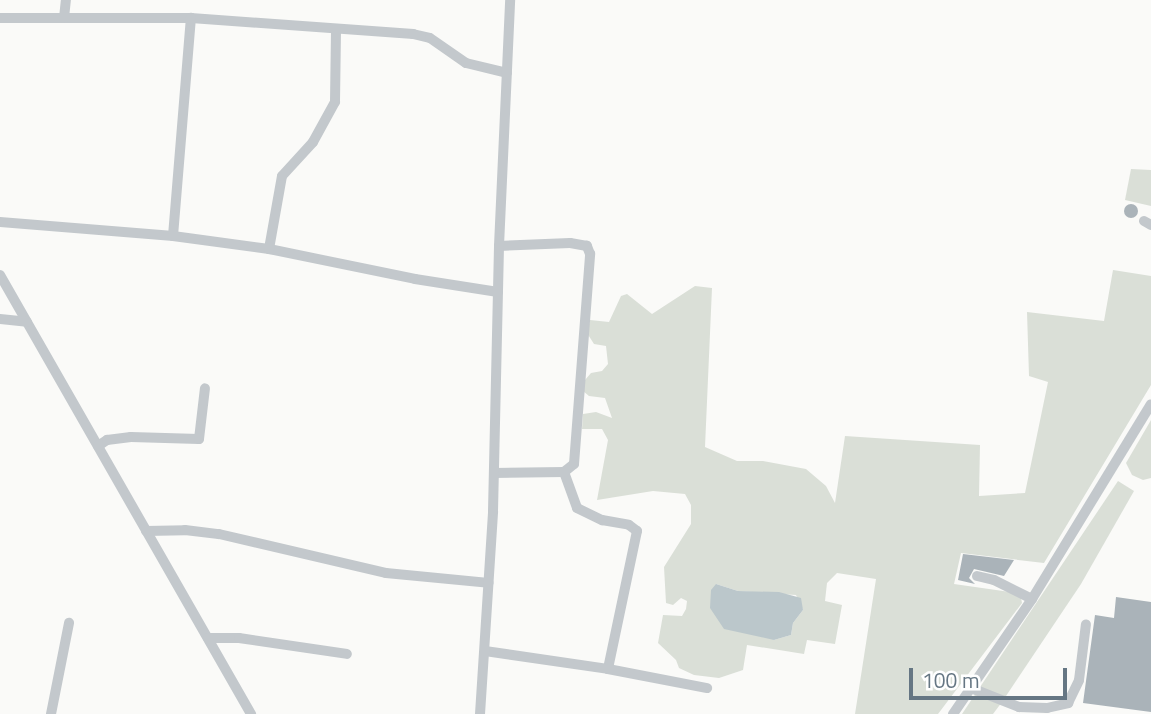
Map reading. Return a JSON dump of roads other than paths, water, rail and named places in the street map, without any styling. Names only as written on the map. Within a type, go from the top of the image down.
[{"type":"street","points":[[64,18],[66,0]]},
{"type":"street","points":[[480,714],[494,473],[499,246],[510,0]]},
{"type":"street","points":[[0,18],[191,18],[430,38],[466,63],[507,73]]},
{"type":"street","points":[[173,236],[191,18]]},
{"type":"street","points":[[269,249],[282,177],[313,142],[335,102],[336,29]]},
{"type":"street","points":[[0,222],[173,236],[269,249],[415,279],[498,292]]},
{"type":"street","points":[[494,473],[564,472],[574,464],[590,248],[570,243],[499,246]]},
{"type":"street","points":[[0,275],[251,714]]},
{"type":"street","points":[[0,319],[27,322]]},
{"type":"street","points":[[98,446],[107,440],[131,437],[199,439],[205,388]]},
{"type":"street","points":[[953,714],[975,690],[1151,404]]},
{"type":"street","points":[[564,472],[577,508],[602,520],[629,525],[637,531],[608,669]]},
{"type":"street","points":[[146,531],[185,530],[219,534],[386,573],[489,583]]},
{"type":"street","points":[[978,576],[1001,583],[1032,599]]},
{"type":"street","points":[[51,714],[69,623]]},
{"type":"street","points":[[975,690],[1002,702],[1047,708],[1068,703],[1076,690],[1086,624]]},
{"type":"street","points":[[208,638],[239,638],[347,654]]},
{"type":"street","points":[[485,652],[608,669],[707,688]]}]
